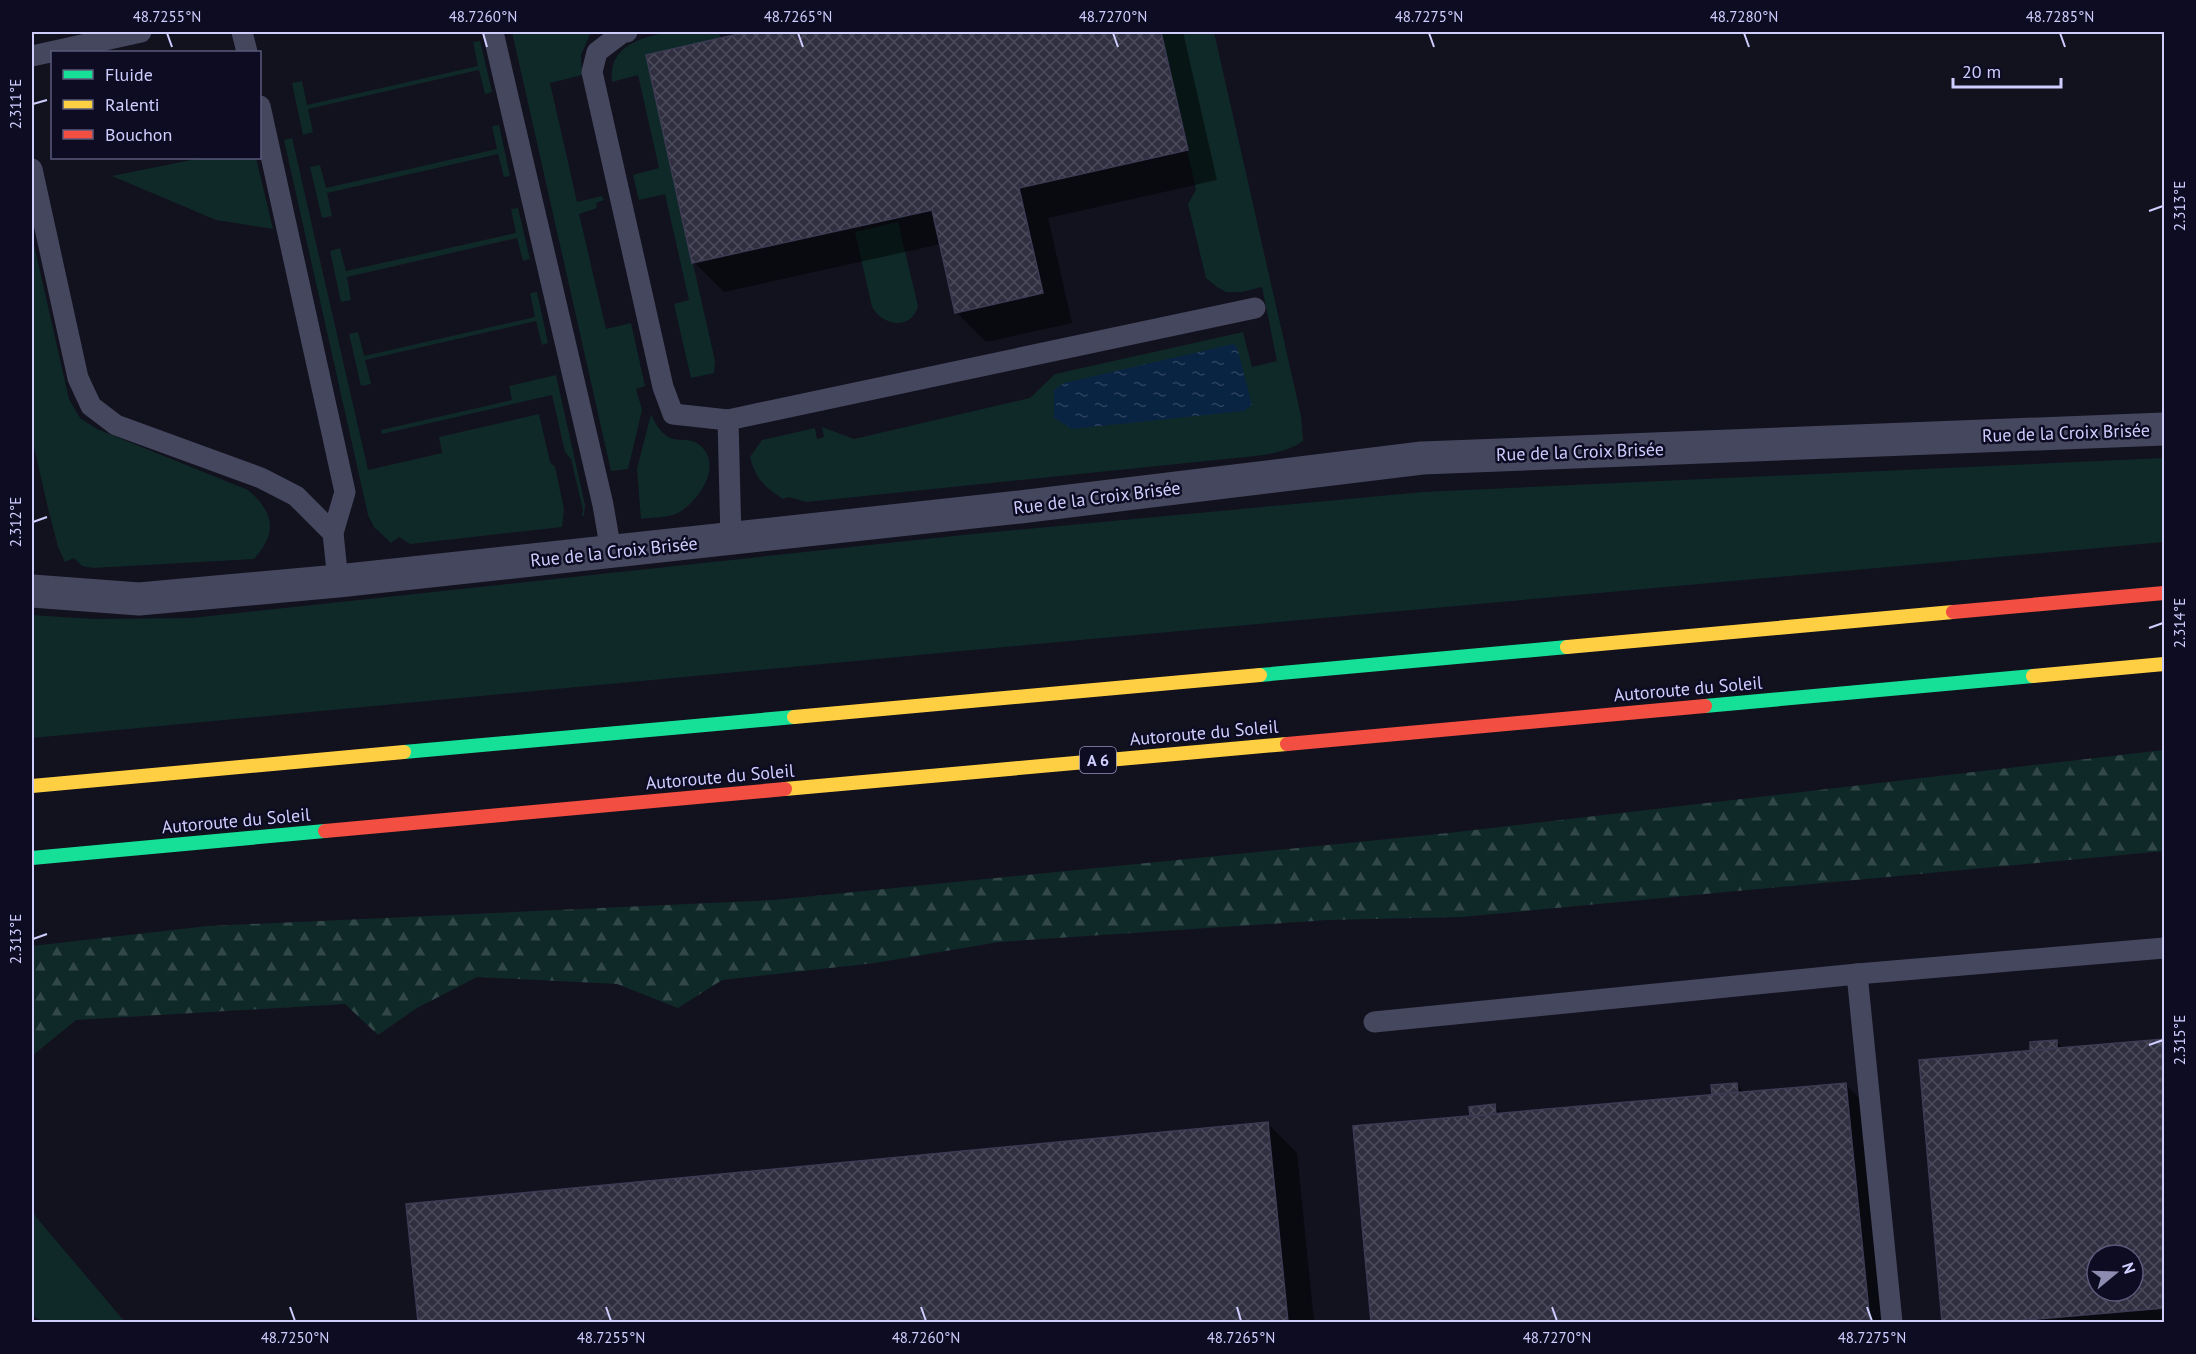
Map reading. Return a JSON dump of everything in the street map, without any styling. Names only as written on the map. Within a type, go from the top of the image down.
[{"type":"highway","points":[[32,786],[2164,593]]},
{"type":"highway","name":"Autoroute du Soleil","points":[[32,858],[2164,664]]},
{"type":"street","name":"Rue de la Croix Brisée","points":[[32,591],[139,599],[338,581],[1020,507],[1422,458],[2164,429]]},
{"type":"lane","points":[[55,51],[141,32]]},
{"type":"lane","points":[[242,32],[247,51]]},
{"type":"lane","points":[[494,32],[603,505],[611,551]]},
{"type":"lane","points":[[627,32],[622,33],[597,52],[592,72],[663,387],[673,414],[728,420],[1255,308]]},
{"type":"lane","points":[[32,56],[51,52]]},
{"type":"lane","points":[[261,111],[345,492],[333,533],[338,581]]},
{"type":"lane","points":[[32,169],[78,378],[91,406],[117,425],[261,477],[296,496],[333,533]]},
{"type":"lane","points":[[728,420],[731,539]]},
{"type":"lane","points":[[1374,1022],[1857,974],[2164,948]]},
{"type":"lane","points":[[1857,974],[1892,1323]]},
{"type":"green space","points":[[512,32],[591,32],[581,55],[582,75],[550,83],[577,202],[602,196],[604,200],[596,203],[597,208],[579,214],[606,329],[631,323],[645,386],[636,389],[642,410],[628,469],[611,471]]},
{"type":"green space","points":[[668,32],[718,32],[721,38],[646,55],[715,361],[714,373],[691,378],[674,304],[689,300],[665,194],[639,200],[633,175],[659,168],[638,75],[612,82],[615,60],[621,52],[637,41]]},
{"type":"green space","points":[[1161,32],[1214,32],[1301,416],[1303,441],[1280,452],[1255,456],[806,502],[789,497],[783,499],[766,486],[758,477],[750,457],[762,440],[815,428],[817,439],[824,437],[822,427],[854,439],[1030,398],[1055,374],[1243,332],[1252,367],[1277,361],[1262,287],[1242,292],[1226,292],[1206,278],[1188,204],[1196,190]]},
{"type":"green space","points":[[480,41],[492,92],[485,94],[479,70],[308,109],[313,132],[303,135],[292,83],[302,81],[307,105],[478,66],[473,42]]},
{"type":"green space","points":[[499,125],[510,176],[504,177],[498,154],[327,193],[332,216],[322,218],[310,167],[320,165],[326,188],[497,149],[492,126]]},
{"type":"green space","points":[[292,138],[368,470],[442,453],[439,437],[539,414],[550,462],[555,467],[564,509],[562,527],[410,544],[399,537],[391,543],[374,527],[368,515],[284,140]]},
{"type":"green space","points":[[196,159],[256,159],[273,229],[216,220],[112,176]]},
{"type":"green space","points":[[518,208],[530,259],[523,261],[517,238],[347,277],[351,300],[341,302],[330,251],[340,248],[346,271],[516,233],[511,209]]},
{"type":"green space","points":[[898,222],[918,306],[909,319],[896,323],[883,318],[872,307],[855,232]]},
{"type":"green space","points":[[32,236],[69,399],[80,418],[97,429],[248,490],[263,506],[270,523],[267,540],[254,559],[93,568],[82,566],[74,558],[65,562],[58,547],[32,438]]},
{"type":"green space","points":[[537,292],[548,343],[542,345],[536,321],[365,360],[371,384],[361,386],[349,334],[358,332],[364,356],[535,317],[530,293]]},
{"type":"green space","points":[[556,375],[585,505],[584,516],[582,516],[583,510],[571,459],[565,452],[552,395],[382,434],[381,430],[512,400],[509,386]]},
{"type":"green space","points":[[651,414],[664,434],[677,440],[696,442],[702,447],[708,455],[710,465],[700,493],[686,508],[670,516],[641,519],[637,469]]},
{"type":"green space","points":[[2164,458],[2164,542],[32,738],[32,615],[93,619],[191,618],[963,535],[1423,492]]},
{"type":"green space","points":[[2164,750],[2164,851],[1461,917],[1328,920],[999,942],[875,963],[722,980],[678,1008],[617,984],[477,977],[417,1008],[378,1035],[345,1004],[76,1020],[32,1056],[32,946],[208,926],[774,900],[1448,833]]},
{"type":"green space","points":[[32,1206],[36,1217],[125,1322],[43,1322],[32,1315]]},
{"type":"water","points":[[1233,344],[1237,347],[1252,405],[1244,411],[1072,429],[1054,418],[1054,390],[1064,383]]},
{"type":"building","points":[[747,32],[1161,32],[1188,150],[1019,188],[1043,293],[955,313],[932,210],[692,263],[646,55]]},
{"type":"building","points":[[2164,1039],[2164,1308],[2002,1322],[1942,1322],[1919,1060]]},
{"type":"building","points":[[2057,1040],[2057,1048],[2030,1051],[2030,1042]]},
{"type":"building","points":[[1737,1083],[1738,1092],[1712,1095],[1711,1085]]},
{"type":"building","points":[[1846,1083],[1870,1322],[1371,1322],[1353,1126]]},
{"type":"building","points":[[1495,1104],[1496,1114],[1470,1116],[1469,1107]]},
{"type":"building","points":[[1268,1122],[1288,1322],[418,1322],[406,1204]]},
{"type":"traffic: fast","points":[[1260,675],[1567,647]]},
{"type":"traffic: fast","points":[[1705,706],[2033,676]]},
{"type":"traffic: fast","points":[[404,752],[794,717]]},
{"type":"traffic: fast","points":[[32,858],[325,831]]},
{"type":"traffic: slow","points":[[1567,647],[1953,612]]},
{"type":"traffic: slow","points":[[2033,676],[2164,664]]},
{"type":"traffic: slow","points":[[794,717],[1260,675]]},
{"type":"traffic: slow","points":[[785,789],[1287,744]]},
{"type":"traffic: slow","points":[[32,786],[404,752]]},
{"type":"traffic: jam","points":[[1953,612],[2164,593]]},
{"type":"traffic: jam","points":[[1287,744],[1705,706]]},
{"type":"traffic: jam","points":[[325,831],[785,789]]}]
